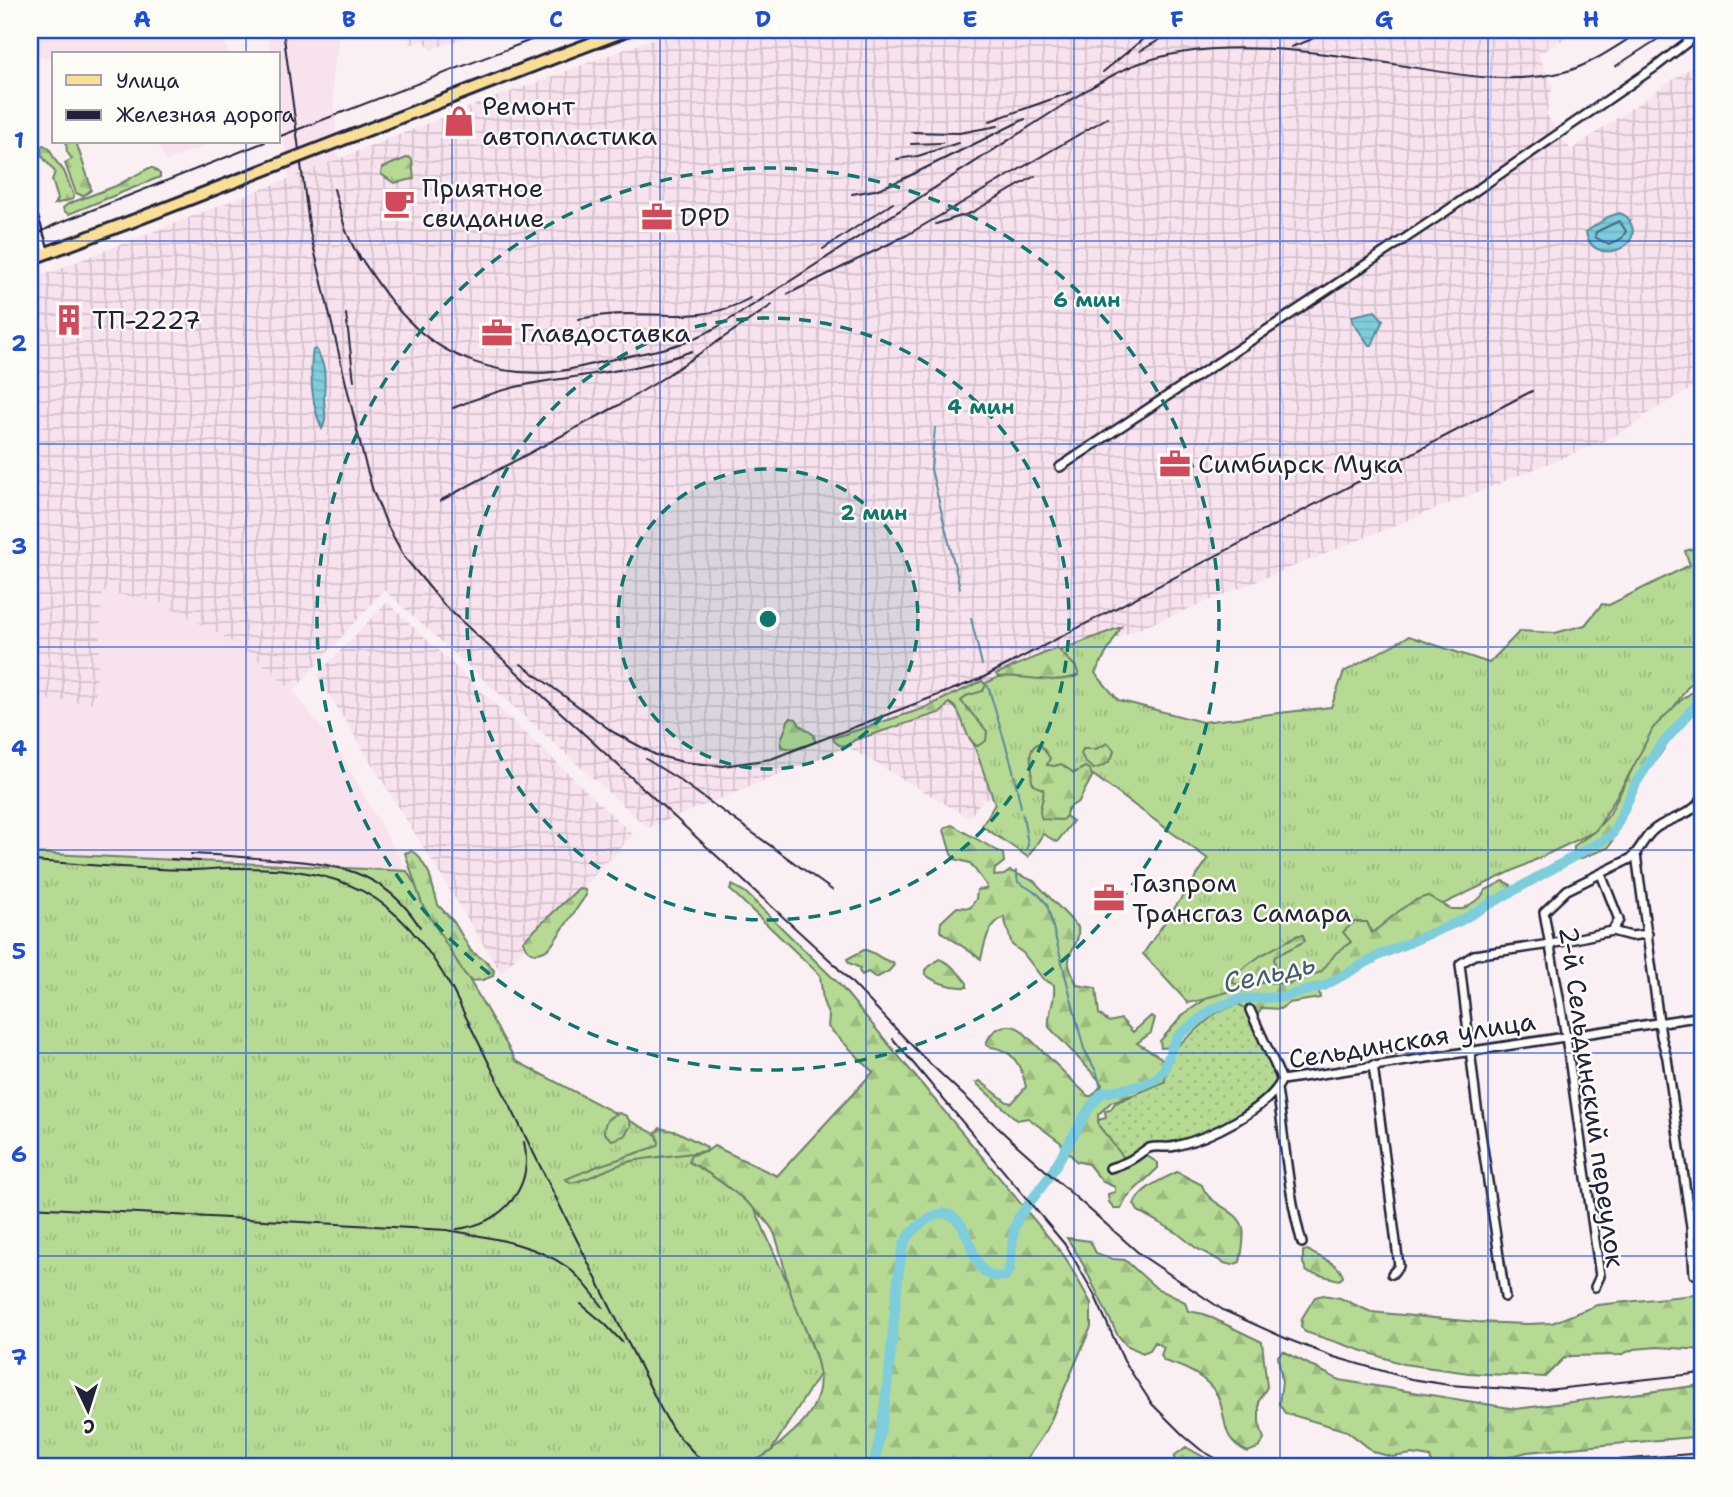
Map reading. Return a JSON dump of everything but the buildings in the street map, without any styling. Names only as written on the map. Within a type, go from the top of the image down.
[{"type":"main road","points":[[30,259],[627,30]]},
{"type":"street","points":[[1060,467],[1445,212],[1658,65],[1703,30]]},
{"type":"street","points":[[30,208],[45,253]]},
{"type":"street","points":[[1612,931],[1619,920],[1601,874],[1636,854],[1649,833],[1699,805],[1703,797]]},
{"type":"street","points":[[1636,854],[1687,1201],[1694,1274]]},
{"type":"street","name":"2-й Сельдинский переулок","points":[[1595,1287],[1600,1276],[1566,1037],[1544,912],[1567,890],[1601,874]]},
{"type":"street","points":[[1505,1297],[1469,1051],[1460,968],[1463,961],[1474,955],[1551,944],[1612,931],[1631,936],[1648,934]]},
{"type":"street","points":[[1250,1010],[1282,1080]]},
{"type":"street","name":"Сельдинская улица","points":[[1110,1168],[1155,1146],[1172,1147],[1207,1138],[1251,1111],[1277,1089],[1282,1080],[1703,1016]]},
{"type":"street","points":[[1373,1065],[1399,1266],[1392,1274]]},
{"type":"street","points":[[1277,1089],[1285,1156],[1302,1243]]},
{"type":"shaded area","points":[[30,30],[220,30],[228,52],[52,52],[52,59],[30,57]]},
{"type":"shaded area","points":[[267,30],[340,30],[332,79],[358,389],[301,252],[280,116],[280,52],[271,52]]},
{"type":"shaded area","points":[[405,30],[474,30],[475,35],[431,49],[423,40],[410,45]]},
{"type":"shaded area","points":[[676,30],[1580,30],[1538,54],[1553,87],[1546,114],[1571,150],[1703,59],[1703,382],[1609,439],[963,700],[997,794],[982,801],[969,818],[848,747],[648,828],[384,590],[293,691],[256,658],[218,633],[163,604],[103,591],[95,703],[30,699],[30,280],[483,102]]},
{"type":"shaded area","points":[[157,144],[210,144],[166,161]]},
{"type":"shaded area","points":[[103,591],[163,604],[218,633],[256,658],[293,691],[336,746],[407,871],[30,853],[30,699],[95,703]]},
{"type":"shaded area","points":[[387,602],[633,835],[501,973],[317,675]]},
{"type":"green space","points":[[66,144],[77,144],[91,190],[83,196],[76,193],[65,163],[72,159],[67,152]]},
{"type":"green space","points":[[43,145],[49,148],[64,171],[73,199],[55,204],[58,199],[52,180],[55,172],[42,156]]},
{"type":"green space","points":[[409,157],[412,160],[414,179],[394,183],[381,174],[382,168]]},
{"type":"green space","points":[[153,168],[160,177],[69,214],[64,211],[63,208],[68,204],[116,186]]},
{"type":"green space","points":[[1703,546],[1703,677],[1689,685],[1634,766],[1596,831],[1374,937],[1309,979],[1188,1003],[1143,954],[1208,859],[1093,775],[1064,815],[1073,821],[1057,842],[1043,834],[1028,857],[982,826],[995,804],[957,697],[1030,662],[1121,627],[1095,673],[1118,700],[1202,722],[1331,707],[1344,672],[1409,636],[1489,663],[1520,631],[1555,633],[1585,625],[1602,604],[1609,605],[1690,565],[1685,551]]},
{"type":"green space","points":[[1057,648],[1076,667],[1079,675],[1049,680],[998,677],[996,674]]},
{"type":"green space","points":[[982,681],[986,685],[983,691],[966,696],[961,701],[987,731],[986,741],[977,746],[968,736],[958,712],[949,703],[942,712],[855,740],[846,746],[834,741],[833,738],[922,709]]},
{"type":"green space","points":[[1703,684],[1703,703],[1671,739],[1619,811],[1612,842],[1608,848],[1579,859],[1574,846],[1595,831],[1609,815],[1653,728],[1680,701]]},
{"type":"green space","points":[[791,718],[796,719],[814,735],[815,742],[795,749],[781,747],[782,737]]},
{"type":"green space","points":[[1039,743],[1050,758],[1047,765],[1061,764],[1074,773],[1085,767],[1090,770],[1092,777],[1079,801],[1067,809],[1062,820],[1042,819],[1040,815],[1043,789],[1036,786],[1031,778],[1031,752]]},
{"type":"green space","points":[[1108,743],[1114,750],[1112,758],[1093,769],[1081,754],[1083,749],[1096,749]]},
{"type":"green space","points":[[952,825],[1003,854],[1004,862],[995,869],[994,876],[1010,871],[1034,881],[1078,927],[1077,938],[1069,957],[1069,967],[1077,985],[1096,988],[1099,1014],[1109,1022],[1121,1019],[1133,1032],[1151,1016],[1155,1018],[1151,1033],[1137,1043],[1163,1059],[1180,1057],[1171,1083],[1111,1102],[1098,1115],[1099,1126],[1122,1151],[1144,1154],[1158,1163],[1158,1168],[1126,1198],[1121,1208],[1114,1208],[1109,1202],[1108,1194],[1115,1192],[1115,1187],[1103,1182],[1088,1164],[1076,1161],[1060,1142],[1028,1118],[1017,1120],[976,1083],[980,1081],[1012,1103],[1026,1087],[1015,1060],[1007,1052],[986,1045],[991,1034],[1010,1026],[1021,1030],[1088,1096],[1092,1096],[1102,1085],[1049,1027],[1054,985],[1043,979],[1023,953],[1012,945],[1004,917],[990,930],[981,959],[940,931],[941,922],[957,907],[970,908],[976,899],[977,890],[986,889],[987,886],[970,863],[955,859],[951,854],[944,830]]},
{"type":"green space","points":[[411,851],[418,855],[429,873],[438,905],[454,922],[471,951],[494,970],[493,976],[471,981],[464,973],[422,904],[405,853]]},
{"type":"green space","points":[[30,853],[407,871],[516,1061],[701,1158],[746,1189],[791,1291],[821,1371],[761,1467],[30,1467]]},
{"type":"green space","points":[[1503,881],[1511,885],[1508,894],[1460,921],[1380,955],[1324,986],[1319,991],[1320,998],[1289,1003],[1280,1009],[1262,1008],[1257,1015],[1236,1006],[1216,1008],[1191,1024],[1172,1047],[1161,1048],[1160,1041],[1184,1014],[1209,997],[1266,982],[1288,984],[1321,972],[1336,953],[1351,942],[1343,932],[1354,922],[1367,922],[1372,933],[1405,906],[1428,896],[1451,909],[1463,909],[1480,898],[1486,890]]},
{"type":"green space","points":[[732,885],[745,892],[838,983],[1065,1257],[1091,1303],[1091,1327],[1047,1429],[1021,1467],[999,1467],[991,1463],[979,1467],[749,1467],[750,1463],[783,1441],[809,1415],[817,1398],[820,1381],[813,1347],[790,1291],[772,1229],[734,1192],[689,1162],[690,1156],[705,1151],[628,1162],[570,1183],[566,1179],[658,1146],[656,1133],[660,1128],[678,1132],[707,1147],[706,1152],[714,1146],[777,1176],[873,1072],[828,1027],[829,1017],[823,1001],[820,975],[730,890]]},
{"type":"green space","points":[[579,888],[585,890],[586,895],[551,946],[539,953],[528,950],[523,941]]},
{"type":"green space","points":[[1298,935],[1303,935],[1305,941],[1276,956],[1276,969],[1271,978],[1242,986],[1233,983],[1234,975],[1260,956]]},
{"type":"green space","points":[[864,950],[893,962],[894,965],[876,978],[868,972],[862,975],[860,968],[849,963],[847,959]]},
{"type":"green space","points":[[939,959],[955,969],[967,983],[967,987],[945,984],[925,974],[925,970]]},
{"type":"green space","points":[[1238,1004],[1248,1010],[1262,1036],[1274,1072],[1275,1088],[1242,1113],[1207,1134],[1125,1159],[1099,1126],[1098,1120],[1106,1118],[1105,1111],[1110,1110],[1115,1103],[1164,1082],[1175,1048],[1216,1013]]},
{"type":"green space","points":[[619,1113],[627,1116],[631,1126],[624,1136],[612,1140],[604,1133],[605,1125],[609,1118]]},
{"type":"green space","points":[[1177,1172],[1202,1185],[1211,1198],[1240,1221],[1244,1236],[1240,1262],[1232,1265],[1224,1263],[1138,1211],[1134,1204],[1141,1193]]},
{"type":"green space","points":[[1067,1238],[1090,1241],[1096,1253],[1125,1260],[1156,1288],[1185,1302],[1188,1311],[1204,1314],[1262,1342],[1267,1387],[1259,1401],[1259,1422],[1264,1439],[1260,1447],[1248,1452],[1234,1442],[1227,1431],[1220,1402],[1211,1387],[1189,1371],[1164,1361],[1161,1355],[1164,1347],[1155,1342],[1150,1350],[1143,1353],[1126,1345],[1117,1334],[1080,1258]]},
{"type":"green space","points":[[1308,1250],[1337,1267],[1343,1277],[1339,1280],[1307,1272],[1303,1263],[1303,1251]]},
{"type":"green space","points":[[1703,1294],[1703,1350],[1658,1347],[1634,1349],[1620,1355],[1570,1356],[1563,1359],[1545,1377],[1469,1373],[1403,1364],[1305,1332],[1301,1326],[1302,1318],[1315,1297],[1323,1295],[1340,1298],[1371,1312],[1526,1324],[1552,1323],[1597,1305]]},
{"type":"green space","points":[[1283,1351],[1339,1380],[1516,1409],[1703,1385],[1703,1436],[1527,1452],[1473,1467],[1420,1467],[1432,1464],[1430,1457],[1412,1454],[1392,1457],[1374,1452],[1347,1431],[1285,1413],[1279,1404],[1282,1382],[1278,1356]]},
{"type":"green space","points":[[1186,1447],[1221,1467],[1173,1467],[1175,1455]]},
{"type":"water","points":[[1619,213],[1631,224],[1633,233],[1630,241],[1615,250],[1597,249],[1586,232]]},
{"type":"water","points":[[1375,311],[1383,320],[1372,345],[1369,345],[1352,321],[1352,316]]},
{"type":"water","points":[[316,349],[324,373],[325,418],[322,429],[312,384],[312,356],[313,350]]},
{"type":"waterway","points":[[935,428],[931,469],[960,588]]},
{"type":"waterway","points":[[971,618],[982,665]]},
{"type":"waterway","points":[[988,686],[1012,766],[1021,807]]},
{"type":"waterway","name":"Сельдь","points":[[873,1467],[884,1408],[902,1254],[906,1240],[919,1225],[938,1214],[950,1215],[965,1231],[984,1271],[993,1276],[1006,1276],[1018,1218],[1049,1177],[1090,1107],[1102,1093],[1143,1085],[1157,1078],[1164,1070],[1179,1035],[1213,1009],[1240,999],[1283,997],[1324,986],[1380,955],[1460,921],[1612,835],[1636,783],[1658,749],[1703,697]]},
{"type":"waterway","points":[[1023,815],[1028,845],[1026,850]]},
{"type":"waterway","points":[[1016,871],[1018,882],[1038,894],[1047,904],[1084,1049],[1097,1073],[1102,1093]]},
{"type":"tram line","points":[[280,136],[557,30]]},
{"type":"tram line","points":[[30,238],[54,225],[260,144]]},
{"type":"railway","points":[[283,30],[310,232],[373,491],[405,558],[445,606],[832,962],[922,1056],[1010,1139],[1141,1255],[1223,1310],[1334,1357],[1411,1379],[1449,1385],[1537,1391],[1703,1373]]},
{"type":"railway","points":[[1103,72],[1154,30]]},
{"type":"railway","points":[[1140,51],[1177,30]]},
{"type":"railway","points":[[1291,47],[1328,30]]},
{"type":"railway","points":[[356,251],[403,315],[441,347],[458,356],[495,368],[534,373],[560,371],[668,347],[707,333],[1085,91],[1132,66],[1163,56],[1231,48],[1304,51],[1465,75],[1524,78],[1574,69],[1643,30]]},
{"type":"railway","points":[[1616,66],[1672,30]]},
{"type":"railway","points":[[990,121],[1072,92]]},
{"type":"railway","points":[[788,294],[907,235],[1107,118]]},
{"type":"railway","points":[[852,194],[875,190],[899,181],[1025,119]]},
{"type":"railway","points":[[911,132],[959,133],[998,126]]},
{"type":"railway","points":[[911,144],[942,143]]},
{"type":"railway","points":[[897,159],[918,156],[958,143]]},
{"type":"railway","points":[[936,224],[971,213],[1035,176]]},
{"type":"railway","points":[[334,189],[346,231],[360,261]]},
{"type":"railway","points":[[823,249],[893,203]]},
{"type":"railway","points":[[579,319],[615,314],[690,315],[721,310],[750,298]]},
{"type":"railway","points":[[440,501],[619,405],[772,305]]},
{"type":"railway","points":[[346,314],[354,381]]},
{"type":"railway","points":[[453,408],[514,387],[634,367],[692,351]]},
{"type":"railway","points":[[521,664],[613,732],[656,755],[683,762],[723,766],[771,759],[980,679],[1532,391]]},
{"type":"railway","points":[[646,759],[832,890]]},
{"type":"railway","points":[[191,854],[316,863],[355,873],[390,892],[420,927]]},
{"type":"railway","points":[[171,859],[200,861]]},
{"type":"railway","points":[[30,861],[195,870],[272,869],[306,873],[336,880],[363,891],[387,907],[410,929],[452,989],[661,1409],[673,1430],[707,1467]]},
{"type":"railway","points":[[893,1039],[1067,1247],[1094,1294],[1124,1361],[1152,1404],[1201,1450],[1231,1467]]},
{"type":"railway","points":[[457,1229],[488,1219],[512,1201],[524,1175],[524,1142]]},
{"type":"railway","points":[[30,1207],[447,1230],[509,1242],[540,1252],[567,1267],[603,1307]]},
{"type":"railway","points":[[581,1304],[622,1342]]},
{"type":"railway","points":[[1533,1467],[1703,1453]]},
{"type":"place","name":"Ремонт автопластика","points":[[459,121]]},
{"type":"place","name":"Приятное свидание","points":[[399,203]]},
{"type":"place","name":"DPD","points":[[657,217]]},
{"type":"place","name":"ТП-2227","points":[[69,320]]},
{"type":"place","name":"Главдоставка","points":[[497,333]]},
{"type":"place","name":"Симбирск Мука","points":[[1175,464]]},
{"type":"place","name":"Газпром Трансгаз Самара","points":[[1109,898]]}]
